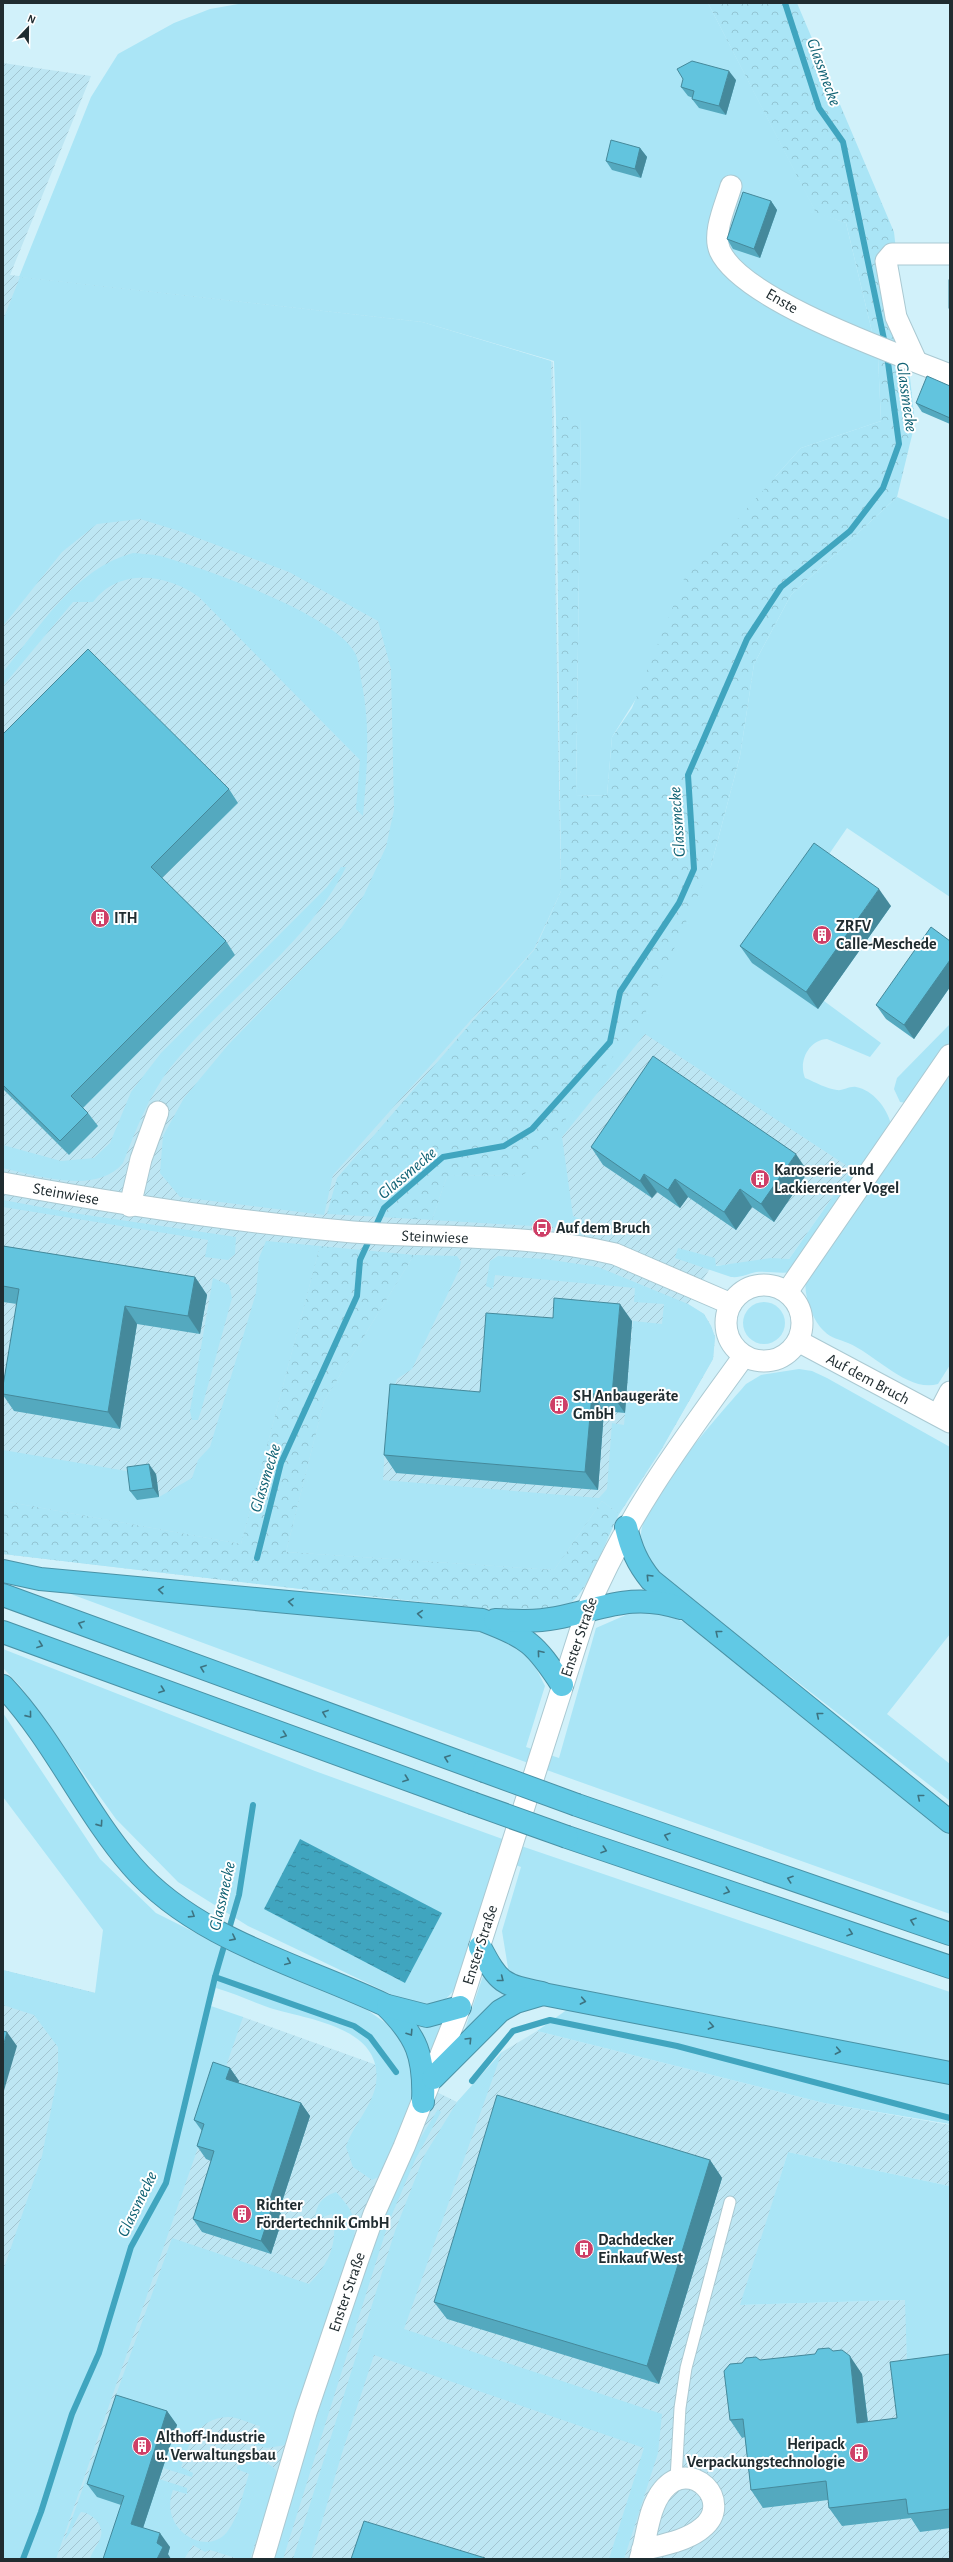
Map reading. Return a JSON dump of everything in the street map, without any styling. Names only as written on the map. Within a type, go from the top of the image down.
[{"type":"highway","points":[[626,1527],[631,1550],[642,1569],[690,1610],[950,1822]]},
{"type":"highway","points":[[3,1571],[48,1579],[482,1620],[532,1621],[557,1618],[612,1603],[650,1600],[690,1610]]},
{"type":"highway","points":[[3,1595],[577,1805],[950,1934]]},
{"type":"highway","points":[[482,1620],[525,1638],[547,1662],[562,1685]]},
{"type":"highway","points":[[3,1632],[567,1837],[950,1967]]},
{"type":"highway","points":[[3,1686],[41,1731],[94,1815],[133,1867],[172,1902],[214,1928],[252,1947],[385,2005],[408,2013],[427,2016],[460,2007]]},
{"type":"highway","points":[[480,1947],[494,1972],[503,1982],[511,1986],[543,1994],[950,2073]]},
{"type":"highway","points":[[432,2078],[500,2011],[516,2002],[543,1994]]},
{"type":"highway","points":[[385,2005],[407,2028],[417,2047],[423,2068],[423,2102]]},
{"type":"street","name":"Enste","points":[[731,186],[719,229],[718,241],[720,251],[732,267],[753,284],[792,307],[867,344],[907,357],[950,375]]},
{"type":"street","points":[[907,357],[896,318],[886,261],[892,254],[950,254]]},
{"type":"street","points":[[786,1292],[950,1055]]},
{"type":"street","points":[[130,1206],[141,1159],[158,1112]]},
{"type":"street","name":"Steinwiese","points":[[3,1183],[130,1206],[255,1223],[391,1235],[540,1242],[601,1250],[615,1254],[731,1304]]},
{"type":"street","points":[[759,1285],[771,1285],[786,1292],[799,1306],[802,1318],[802,1330],[798,1341],[791,1351],[781,1358],[770,1361],[756,1361],[744,1356],[734,1347],[727,1335],[725,1322],[735,1297],[746,1289],[759,1285]]},
{"type":"street","name":"Auf dem Bruch","points":[[798,1341],[944,1419],[950,1392]]},
{"type":"street","name":"Enster Straße","points":[[263,2559],[306,2412],[374,2214],[423,2102],[460,2007],[587,1610],[605,1567],[626,1527],[668,1461],[744,1356]]},
{"type":"street","points":[[686,2478],[696,2480],[710,2490],[713,2498],[712,2516],[706,2525],[694,2533],[641,2555],[654,2504],[662,2490],[676,2479],[686,2478]]},
{"type":"lane","points":[[676,2479],[680,2408],[686,2368],[730,2202]]},
{"type":"shaded area","points":[[3,63],[91,76],[10,275],[421,322],[553,362],[561,891],[535,949],[864,1152],[789,1259],[712,1266],[709,1270],[688,1304],[704,1314],[711,1326],[715,1337],[713,1359],[661,1450],[619,1514],[584,1585],[572,1602],[519,1612],[301,1589],[3,1554]]},
{"type":"shaded area","points":[[3,1970],[96,1993],[243,2017],[396,2072],[457,2102],[502,2052],[537,2031],[824,2103],[950,2125],[950,2186],[788,2152],[741,2305],[906,2300],[907,2365],[950,2361],[950,2559],[3,2559]]},
{"type":"green space","points":[[244,3],[708,3],[816,212],[846,223],[878,357],[881,421],[801,448],[776,476],[612,737],[607,795],[576,796],[581,417],[556,417],[554,361],[422,322],[19,277],[91,97],[118,54],[174,23],[210,9]]},
{"type":"green space","points":[[708,3],[797,3],[894,232],[915,423],[897,497],[791,595],[754,664],[740,756],[711,866],[645,1014],[524,1175],[447,1176],[432,1220],[327,1214],[337,1178],[535,949],[561,891],[556,417],[581,417],[576,796],[607,795],[612,737],[632,708],[684,579],[801,448],[881,421],[878,357],[846,223],[816,213]]},
{"type":"green space","points":[[20,277],[422,322],[551,361],[561,891],[534,949],[333,1175],[324,1215],[180,1197],[160,1173],[163,1136],[184,1098],[228,1045],[340,930],[364,895],[386,847],[394,810],[391,669],[378,621],[289,572],[179,531],[140,519],[97,524],[62,552],[3,626],[3,320]]},
{"type":"green space","points":[[897,497],[950,520],[950,897],[847,828],[825,860],[818,1009],[824,1001],[881,1043],[870,1057],[827,1039],[821,1040],[810,1047],[804,1058],[803,1065],[805,1078],[821,1085],[837,1090],[856,1087],[868,1092],[883,1106],[891,1124],[792,1272],[756,1272],[731,1277],[675,1258],[678,1248],[715,1258],[716,1266],[771,1258],[789,1259],[852,1169],[645,1034],[562,1137],[573,1216],[598,1227],[595,1233],[566,1228],[432,1220],[447,1176],[524,1175],[711,866],[740,756],[754,664],[791,595]]},
{"type":"green space","points":[[133,553],[160,556],[206,570],[266,594],[322,623],[343,638],[355,653],[357,659],[366,714],[367,765],[363,816],[356,809],[360,760],[199,597],[173,583],[158,579],[130,579],[116,583],[104,591],[93,602],[73,602],[3,686],[3,672],[60,602],[93,572],[112,561]]},
{"type":"green space","points":[[341,867],[346,867],[329,896],[309,923],[264,972],[215,1018],[170,1068],[155,1090],[149,1102],[123,1163],[112,1173],[83,1181],[49,1178],[3,1168],[3,1145],[61,1161],[94,1158],[110,1143],[131,1092],[161,1053],[327,887]]},
{"type":"green space","points":[[950,1024],[950,1042],[911,1100],[907,1103],[900,1102],[894,1089],[897,1078]]},
{"type":"green space","points":[[950,1068],[950,1365],[938,1384],[927,1385],[915,1383],[903,1378],[858,1348],[827,1334],[812,1314],[807,1299],[805,1284],[806,1278]]},
{"type":"green space","points":[[3,1200],[73,1213],[236,1237],[235,1254],[228,1260],[205,1257],[208,1240],[3,1207]]},
{"type":"green space","points":[[266,1241],[320,1246],[241,1544],[3,1501],[3,1450],[132,1472],[159,1497],[192,1478],[198,1460],[210,1447],[256,1293],[259,1258]]},
{"type":"green space","points":[[320,1246],[414,1255],[324,1401],[286,1552],[554,1570],[602,1501],[619,1514],[592,1573],[586,1584],[573,1601],[561,1608],[519,1612],[301,1589],[3,1554],[3,1501],[241,1544]]},
{"type":"green space","points":[[414,1255],[457,1256],[461,1262],[459,1270],[412,1369],[397,1379],[387,1409],[383,1480],[599,1498],[607,1489],[612,1423],[624,1425],[633,1321],[662,1324],[664,1304],[634,1302],[635,1288],[495,1275],[493,1289],[486,1286],[490,1261],[498,1256],[545,1259],[598,1267],[688,1304],[704,1314],[711,1326],[715,1337],[713,1359],[661,1450],[619,1514],[602,1501],[554,1570],[286,1552],[324,1401]]},
{"type":"green space","points":[[213,1278],[229,1285],[232,1298],[201,1411],[198,1420],[192,1420],[190,1411]]},
{"type":"green space","points":[[760,1302],[768,1302],[776,1305],[782,1311],[785,1323],[782,1335],[776,1341],[768,1344],[760,1344],[752,1341],[746,1335],[743,1327],[743,1319],[746,1311],[752,1305]]},
{"type":"green space","points":[[799,1369],[812,1371],[827,1378],[950,1447],[950,1634],[887,1714],[950,1764],[950,1801],[659,1574],[643,1547],[641,1536],[644,1521],[653,1502],[684,1458],[746,1384],[761,1375]]},
{"type":"green space","points":[[60,1590],[480,1630],[528,1652],[545,1686],[526,1747],[559,1758],[596,1628],[635,1611],[660,1613],[687,1623],[950,1833],[950,1914],[555,1773]]},
{"type":"green space","points":[[3,1649],[315,1771],[527,1848],[950,1992],[950,2064],[760,2024],[533,1982],[509,1974],[502,1931],[521,1867],[498,1858],[456,1987],[446,1999],[436,2005],[424,2006],[409,2003],[248,1926],[178,1882],[116,1819],[21,1687],[3,1668]]},
{"type":"green space","points":[[3,1713],[100,1859],[156,1913],[226,1948],[363,2007],[387,2024],[403,2041],[411,2057],[413,2102],[378,2177],[372,2180],[353,2167],[346,2147],[353,2131],[371,2100],[376,2084],[375,2065],[368,2050],[356,2038],[341,2029],[323,2022],[270,2008],[216,1988],[211,2006],[243,2017],[56,2559],[3,2559],[3,2271],[42,2156],[58,2074],[58,2047],[34,2015],[3,2005],[3,1970],[95,1993],[103,1930],[3,1797]]},
{"type":"green space","points":[[483,1976],[501,1991],[514,1996],[464,2032]]},
{"type":"green space","points":[[568,2009],[950,2084],[950,2124],[824,2103],[537,2031]]},
{"type":"green space","points":[[411,2021],[445,2022],[431,2056],[420,2031]]},
{"type":"green space","points":[[502,2052],[404,2329],[662,2414],[658,2453],[624,2559],[609,2559],[644,2448],[374,2355],[342,2453],[311,2559],[293,2559],[395,2231],[424,2156],[457,2102]]},
{"type":"green space","points":[[438,2109],[441,2112],[415,2160],[388,2224],[283,2559],[272,2559],[355,2296],[383,2220],[408,2159]]},
{"type":"green space","points":[[788,2152],[950,2186],[950,2361],[907,2365],[905,2300],[740,2305]]},
{"type":"green space","points":[[336,2192],[352,2213],[354,2240],[286,2445],[267,2448],[255,2445],[260,2426],[232,2417],[217,2418],[202,2427],[191,2441],[187,2450],[181,2467],[193,2473],[192,2477],[163,2468],[177,2425],[159,2479],[187,2488],[187,2494],[173,2490],[170,2504],[172,2517],[178,2527],[186,2535],[197,2540],[208,2542],[218,2539],[227,2532],[238,2512],[249,2474],[237,2469],[237,2467],[253,2461],[265,2463],[275,2469],[278,2474],[250,2559],[239,2559],[210,2550],[205,2552],[193,2545],[184,2559],[166,2559],[170,2547],[110,2544],[106,2551],[105,2559],[90,2559],[100,2539],[101,2528],[93,2517],[81,2512],[64,2541],[172,2238],[309,2284],[322,2269],[331,2252],[333,2243],[334,2224],[332,2214],[315,2219],[318,2205],[327,2196]]},
{"type":"water","points":[[300,1839],[442,1913],[405,1983],[264,1909]]},
{"type":"building","points":[[692,61],[729,71],[719,106],[692,99],[694,91],[681,87],[683,79],[677,69]]},
{"type":"building","points":[[611,140],[640,148],[635,169],[606,161]]},
{"type":"building","points":[[743,192],[771,201],[754,249],[727,239]]},
{"type":"building","points":[[950,280],[950,308],[949,308]]},
{"type":"building","points":[[927,376],[950,386],[950,418],[916,403]]},
{"type":"building","name":"ITH","points":[[88,649],[229,789],[151,867],[226,941],[71,1096],[88,1113],[60,1141],[3,1085],[3,734]]},
{"type":"building","name":"ZRFV Calle-Meschede","points":[[814,843],[879,889],[806,992],[740,946]]},
{"type":"building","points":[[931,927],[950,941],[950,960],[904,1025],[876,1005]]},
{"type":"building","points":[[653,1056],[796,1154],[761,1204],[740,1189],[724,1212],[675,1179],[668,1190],[644,1174],[640,1181],[591,1147]]},
{"type":"building","points":[[3,1246],[195,1277],[188,1316],[125,1306],[108,1412],[3,1394],[3,1386],[19,1289],[3,1286]]},
{"type":"building","name":"SH Anbaugeräte GmbH","points":[[554,1298],[620,1304],[612,1395],[592,1394],[585,1472],[384,1455],[390,1384],[480,1392],[486,1313],[553,1318]]},
{"type":"building","points":[[149,1464],[153,1488],[130,1491],[127,1467]]},
{"type":"building","points":[[3,2031],[7,2032],[3,2047]]},
{"type":"building","points":[[213,2062],[230,2068],[226,2079],[301,2103],[269,2202],[273,2204],[261,2241],[193,2219],[214,2151],[197,2146],[204,2124],[194,2120]]},
{"type":"building","name":"Dachdecker Einkauf West","points":[[497,2095],[710,2160],[647,2366],[434,2302]]},
{"type":"building","points":[[829,2348],[833,2351],[842,2350],[850,2356],[857,2423],[897,2418],[890,2362],[950,2354],[950,2509],[908,2514],[906,2499],[829,2508],[826,2481],[751,2490],[743,2419],[730,2420],[724,2371],[730,2364],[742,2363],[746,2358],[756,2357],[760,2360],[815,2354],[818,2349]]},
{"type":"building","points":[[116,2395],[167,2411],[131,2524],[160,2533],[157,2543],[163,2547],[157,2559],[103,2559],[124,2496],[87,2484]]},
{"type":"building","points":[[364,2521],[485,2558],[485,2559],[351,2559]]},
{"type":"waterway","name":"Glassmecke","points":[[785,3],[819,108],[843,142],[885,344]]},
{"type":"waterway","name":"Glassmecke","points":[[257,1558],[281,1463],[357,1296],[360,1260],[384,1208],[443,1157],[504,1146],[532,1129],[610,1042],[620,992],[679,903],[694,869],[688,775],[747,639],[781,587],[850,531],[883,488],[899,444],[887,355]]},
{"type":"waterway","name":"Glassmecke","points":[[23,2559],[41,2512],[72,2414],[99,2353],[131,2247],[166,2183],[215,1977],[239,1895],[253,1805]]},
{"type":"waterway","points":[[215,1977],[354,2026],[370,2037],[396,2072]]},
{"type":"waterway","points":[[472,2081],[513,2031],[550,2020],[677,2046],[950,2118]]},
{"type":"place","name":"ITH","points":[[100,918]]},
{"type":"place","name":"ZRFV Calle-Meschede","points":[[822,935]]},
{"type":"place","name":"Karosserie- und Lackiercenter Vogel","points":[[760,1179]]},
{"type":"place","name":"Auf dem Bruch","points":[[542,1228]]},
{"type":"place","name":"SH Anbaugeräte GmbH","points":[[559,1405]]},
{"type":"place","name":"Richter Fördertechnik GmbH","points":[[242,2214]]},
{"type":"place","name":"Dachdecker Einkauf West","points":[[584,2249]]},
{"type":"place","name":"Althoff-Industrie u. Verwaltungsbau","points":[[142,2446]]},
{"type":"place","name":"Heripack Verpackungstechnologie","points":[[859,2453]]}]
